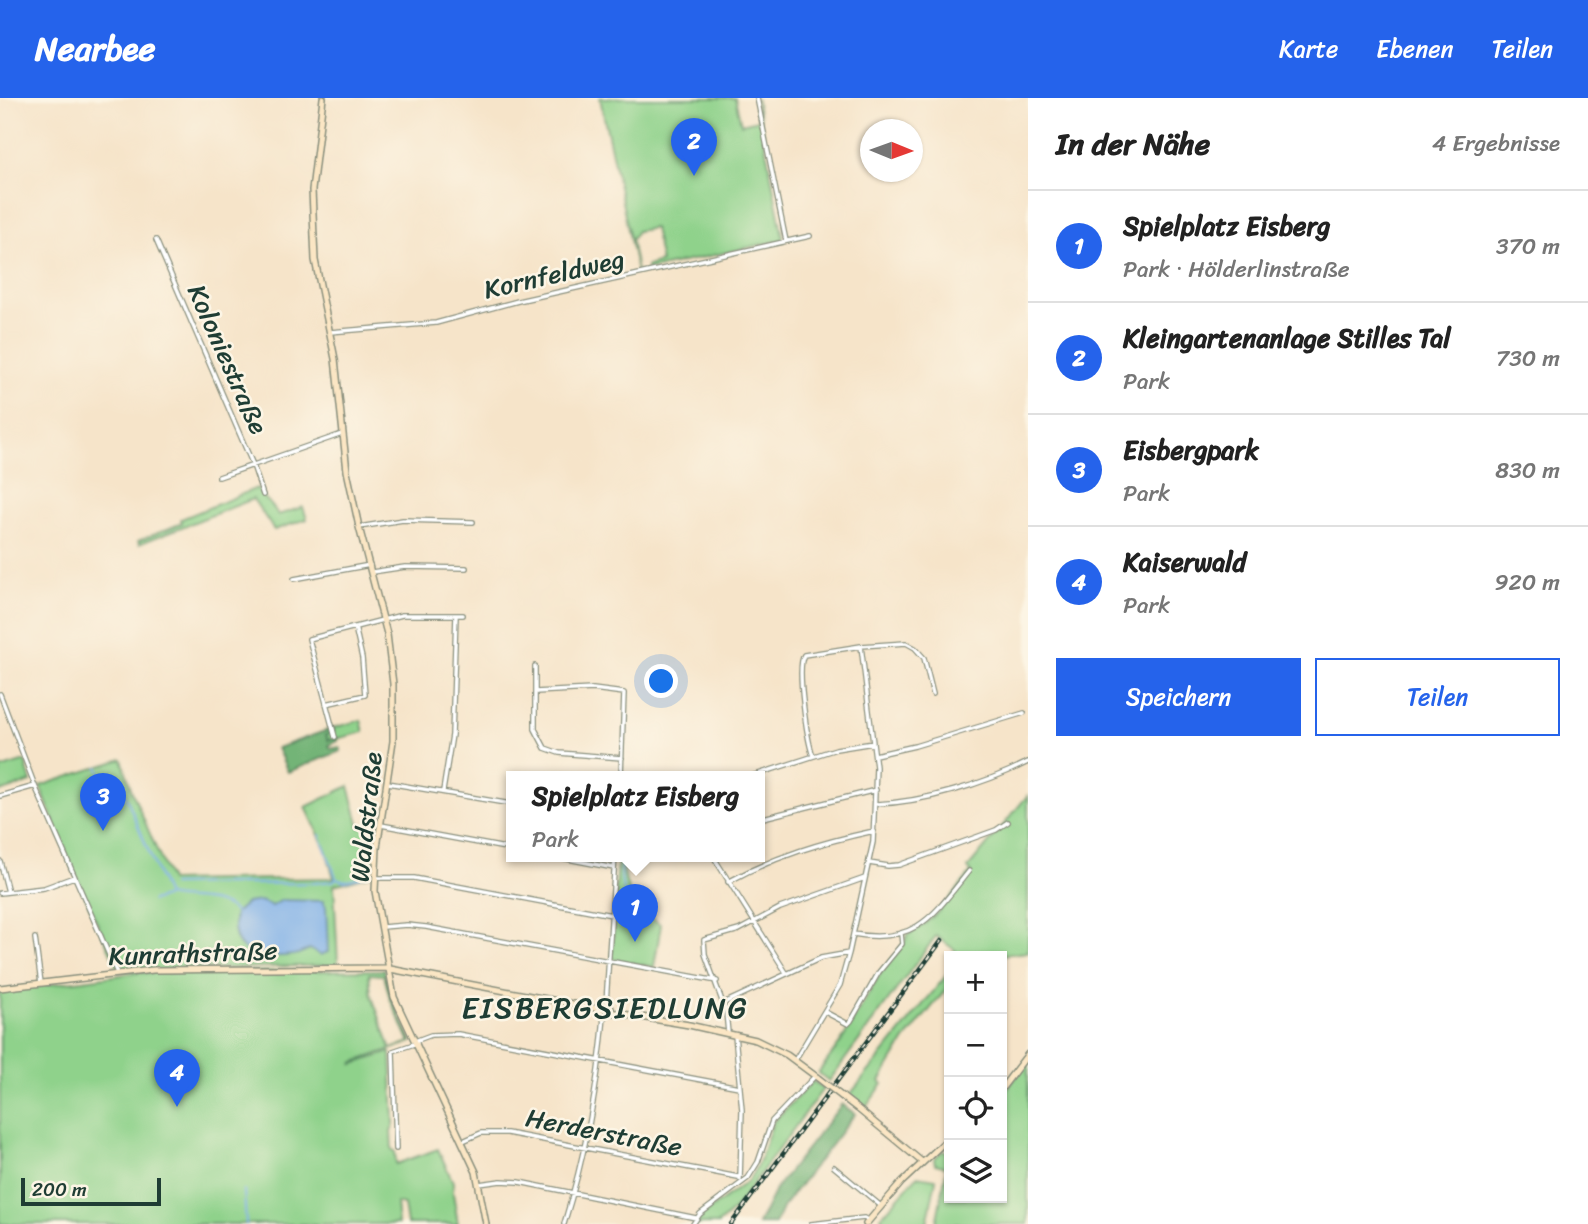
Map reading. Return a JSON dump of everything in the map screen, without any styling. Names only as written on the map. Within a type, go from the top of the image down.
[{"type":"street","name":"Waldstraße","points":[[323,98],[313,178],[312,214],[318,275],[335,359],[342,434],[359,527],[384,619],[391,659],[394,716],[388,783],[374,878],[394,997],[463,1141],[479,1184],[486,1224]]},
{"type":"street","points":[[757,98],[786,241]]},
{"type":"street","name":"Kornfeldweg","points":[[330,332],[436,323],[530,298],[810,236]]},
{"type":"street","name":"Koloniestraße","points":[[156,240],[253,465],[263,495]]},
{"type":"street","points":[[219,477],[342,434]]},
{"type":"street","points":[[359,527],[403,520],[472,522]]},
{"type":"street","points":[[294,579],[371,569],[466,568]]},
{"type":"street","points":[[335,737],[308,641],[384,619],[412,614],[463,615]]},
{"type":"street","points":[[443,791],[452,735],[456,615]]},
{"type":"street","points":[[326,704],[365,695],[362,658],[355,627]]},
{"type":"street","points":[[813,756],[805,715],[802,657],[807,654],[900,642],[915,648],[927,664],[933,694]]},
{"type":"street","points":[[795,1060],[839,985],[869,863],[876,804],[875,755],[861,646]]},
{"type":"street","points":[[535,666],[535,729],[545,748],[559,753],[622,758]]},
{"type":"street","points":[[535,692],[593,689],[624,693],[621,771]]},
{"type":"street","points":[[0,694],[35,786],[117,974]]},
{"type":"street","points":[[875,755],[915,746],[1024,713]]},
{"type":"street","points":[[765,772],[813,756],[873,743]]},
{"type":"street","points":[[876,804],[929,796],[1010,772],[1028,762]]},
{"type":"street","points":[[388,783],[506,803]]},
{"type":"street","points":[[0,796],[35,786]]},
{"type":"street","points":[[765,817],[876,789]]},
{"type":"street","points":[[869,863],[900,865],[996,830],[1008,822]]},
{"type":"street","points":[[381,825],[506,848]]},
{"type":"street","points":[[728,881],[817,844],[874,831]]},
{"type":"street","points":[[0,861],[8,892]]},
{"type":"street","points":[[583,862],[614,868]]},
{"type":"street","points":[[606,1004],[614,862]]},
{"type":"street","points":[[717,862],[787,974]]},
{"type":"street","points":[[853,934],[879,937],[901,934],[925,921],[969,871]]},
{"type":"street","points":[[0,893],[44,888],[74,877]]},
{"type":"street","points":[[374,878],[414,878],[612,915]]},
{"type":"street","points":[[742,1182],[738,1177],[742,1121],[732,1034],[724,1003],[705,954],[704,940],[739,930],[780,908],[865,878]]},
{"type":"street","points":[[382,927],[426,927],[716,981]]},
{"type":"street","points":[[825,1012],[844,1024],[851,1021],[879,972],[902,944],[901,934]]},
{"type":"street","points":[[35,938],[41,983]]},
{"type":"street","points":[[724,1003],[821,958],[849,953]]},
{"type":"street","name":"Kunrathstraße","points":[[0,988],[153,970],[388,968],[598,1009]]},
{"type":"street","points":[[564,1224],[584,1148],[608,1014],[611,1007],[606,1004],[598,1009],[600,1014],[608,1014],[689,1025],[764,1043],[795,1060],[922,1162]]},
{"type":"street","points":[[397,1149],[393,1051],[431,1035],[458,1034],[739,1087]]},
{"type":"street","points":[[1007,1081],[1028,1054]]},
{"type":"street","points":[[693,1224],[696,1218],[731,1194],[748,1178],[758,1162],[772,1121],[816,1077]]},
{"type":"street","name":"Herderstraße","points":[[463,1141],[481,1133],[508,1133],[738,1177]]},
{"type":"street","points":[[811,1224],[864,1218],[869,1223],[922,1162],[947,1140]]},
{"type":"street","points":[[834,1167],[881,1206]]},
{"type":"street","points":[[479,1184],[519,1182],[696,1218]]},
{"type":"green space","points":[[600,98],[735,98],[741,124],[758,120],[756,98],[782,240],[647,270],[647,266],[661,262],[654,228],[637,231],[631,240],[637,272]]},
{"type":"green space","points":[[257,488],[278,515],[303,507],[307,519],[274,530],[253,499],[139,544],[138,541],[182,523],[181,519]]},
{"type":"green space","points":[[361,720],[364,732],[328,741],[326,735],[334,732],[333,728]]},
{"type":"green space","points":[[333,728],[334,732],[326,735],[328,740],[337,738],[338,741],[329,745],[331,749],[340,747],[341,751],[288,772],[277,748]]},
{"type":"green space","points":[[122,759],[132,792],[170,881],[334,878],[326,850],[306,807],[349,786],[360,827],[379,824],[371,875],[334,885],[338,965],[119,971],[73,869],[40,786]]},
{"type":"green space","points":[[25,761],[31,782],[0,792],[0,769]]},
{"type":"green space","points":[[1028,795],[1028,952],[1007,954],[1007,951],[955,951],[936,936],[829,1081],[818,1073],[841,1042],[880,974],[904,944],[907,935],[926,923],[950,899],[971,872],[968,868]]},
{"type":"green space","points":[[618,862],[624,862],[625,878],[632,896],[644,911],[661,925],[654,967],[612,959]]},
{"type":"green space","points":[[384,970],[392,997],[412,1042],[353,1064],[391,1052],[394,1124],[391,1132],[396,1164],[438,1149],[453,1182],[458,1224],[407,1224],[404,1205],[396,1203],[398,1224],[0,1224],[0,991],[136,973]],"holes":[[[369,974],[384,975],[390,999],[410,1042],[391,1049],[371,994]]]},
{"type":"green space","points":[[944,978],[944,992],[905,1040],[880,1081],[883,1084],[864,1109],[848,1097]]},
{"type":"green space","points":[[1028,1061],[1028,1224],[936,1224],[944,1183],[944,1203],[1007,1203],[1007,1089]]},
{"type":"green space","points":[[813,1081],[823,1089],[732,1212],[718,1224],[696,1224],[703,1215],[749,1180],[759,1162],[773,1122]]},
{"type":"green space","points":[[842,1104],[855,1114],[782,1208],[775,1224],[758,1224],[776,1188]]},
{"type":"green space","points":[[942,1151],[944,1166],[935,1164],[934,1159]]},
{"type":"green space","points":[[917,1176],[936,1179],[927,1224],[885,1224],[881,1217]]},
{"type":"water","points":[[282,900],[323,901],[326,907],[328,952],[320,955],[310,949],[294,955],[269,956],[258,955],[241,947],[234,928],[235,913],[246,903],[261,901],[272,906]]},
{"type":"waterway","points":[[98,767],[107,784],[125,794],[167,896],[212,901],[229,907],[236,913]]},
{"type":"waterway","points":[[320,835],[336,877]]},
{"type":"waterway","points":[[622,862],[624,892],[633,905],[650,919]]},
{"type":"waterway","points":[[172,885],[316,883],[333,881],[336,878],[345,881],[370,874]]},
{"type":"waterway","points":[[152,901],[167,896]]},
{"type":"waterway","points":[[244,1190],[246,1224]]},
{"type":"railway","points":[[731,1224],[942,940]]},
{"type":"place","name":"Kleingartenanlage Stilles Tal","points":[[694,176]]},
{"type":"place","name":"Eisbergpark","points":[[103,831]]},
{"type":"place","name":"Spielplatz Eisberg","points":[[635,942]]},
{"type":"place","name":"Kaiserwald","points":[[177,1107]]},
{"type":"district","name":"EISBERGSIEDLUNG","points":[[605,1008]]}]
